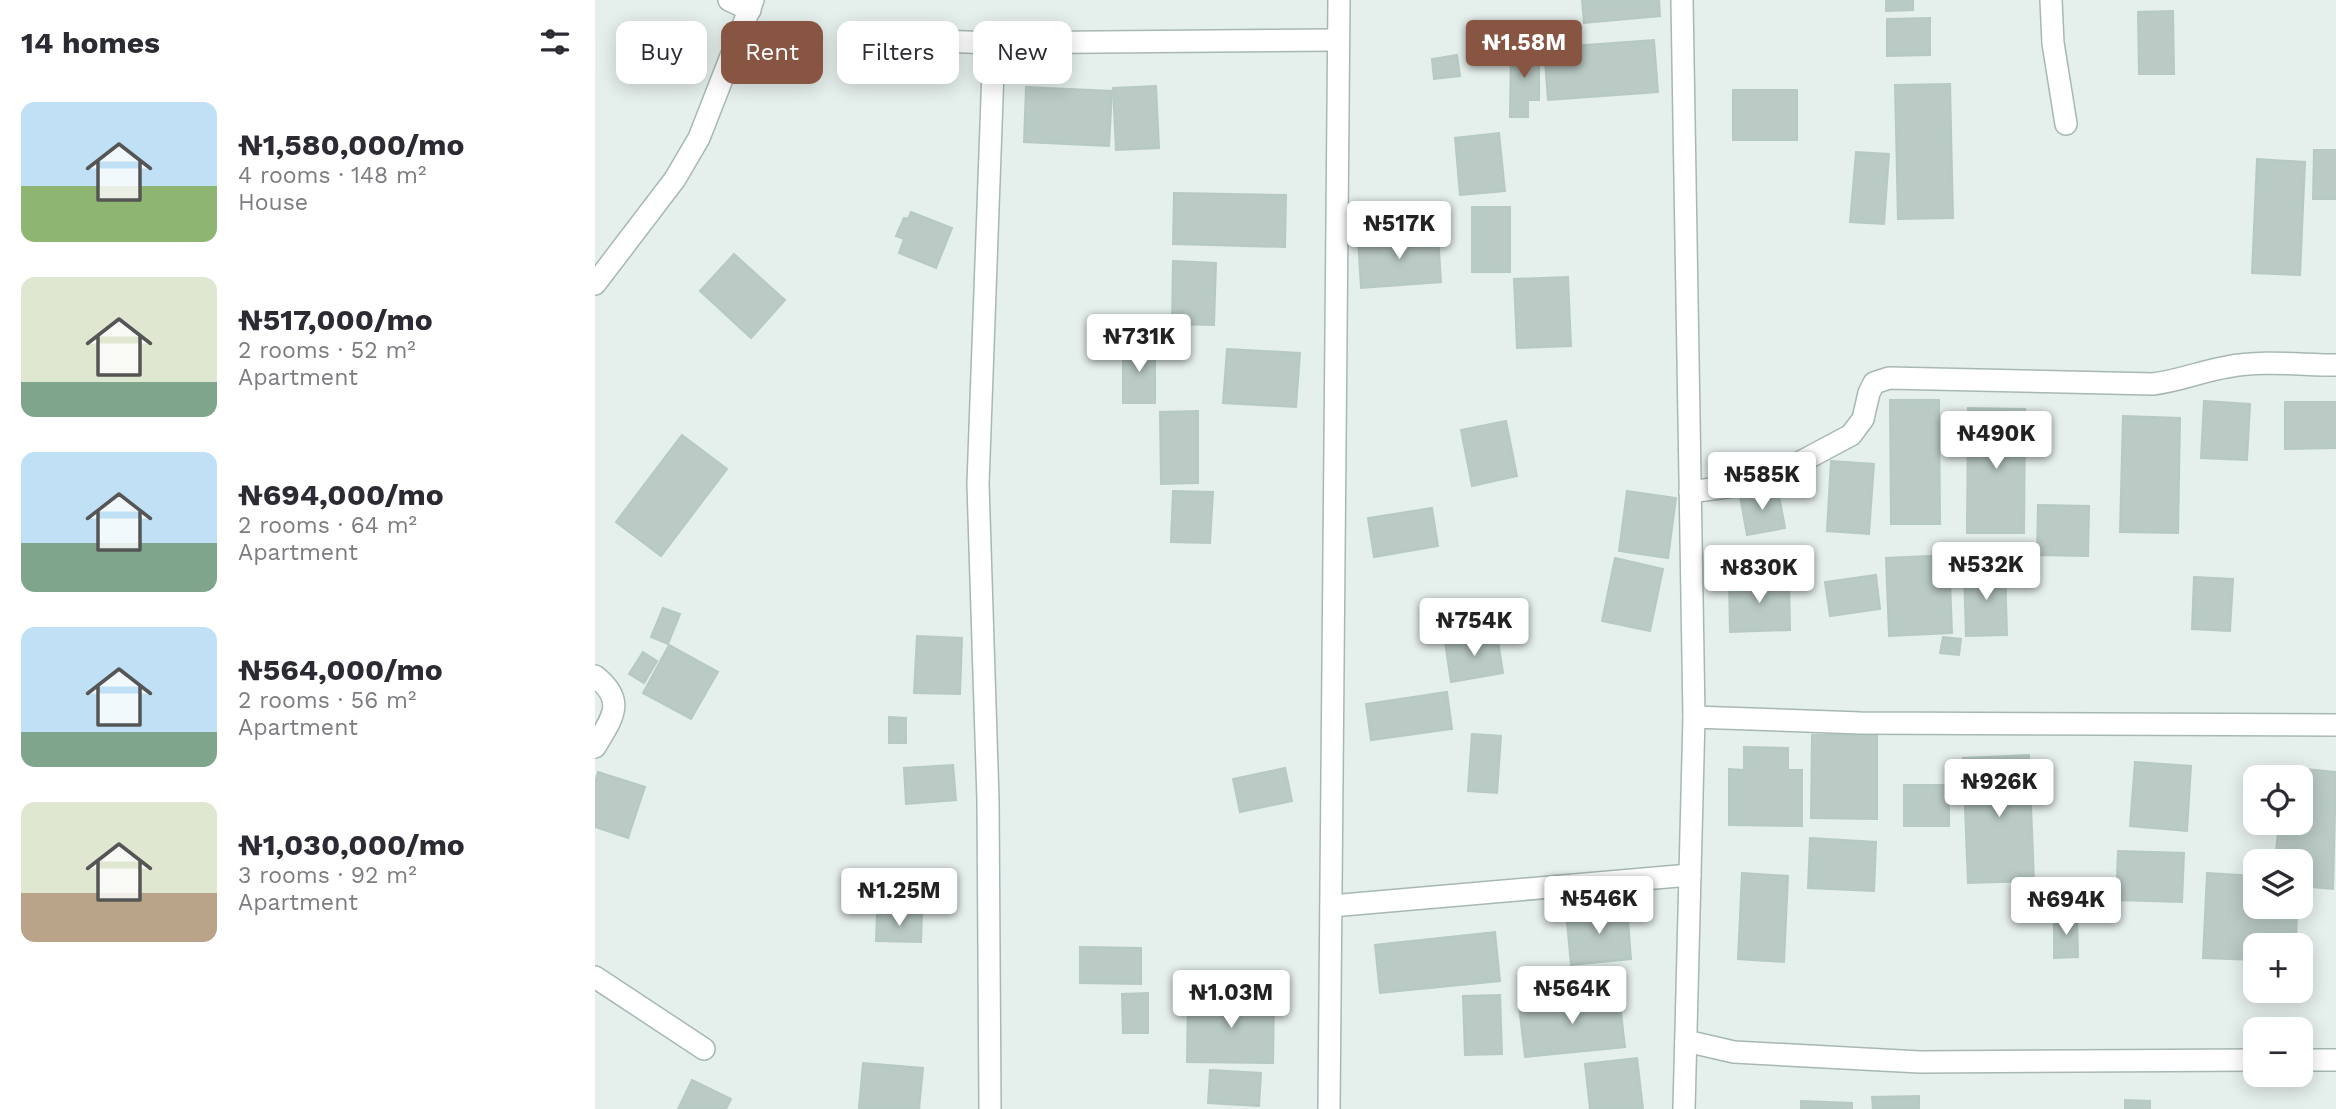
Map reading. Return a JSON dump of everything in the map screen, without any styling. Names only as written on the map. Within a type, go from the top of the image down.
[{"type":"street","points":[[595,284],[675,179],[699,138],[751,5],[729,0]]},
{"type":"street","points":[[1329,1109],[1339,0]]},
{"type":"street","points":[[1682,0],[1694,717],[1684,1109]]},
{"type":"street","points":[[2052,0],[2053,43],[2066,124]]},
{"type":"street","points":[[1072,42],[1338,40]]},
{"type":"street","points":[[990,1109],[988,800],[978,484],[993,84]]},
{"type":"street","points":[[1690,492],[1763,482],[1779,476],[1858,429],[1874,383],[1889,378],[2153,384],[2179,382],[2225,367],[2336,365]]},
{"type":"street","points":[[595,676],[608,686],[616,703],[611,719],[595,747]]},
{"type":"street","points":[[1694,717],[1873,724],[2336,725]]},
{"type":"street","points":[[1331,906],[1690,875]]},
{"type":"street","points":[[595,977],[704,1049]]},
{"type":"street","points":[[1686,1041],[1747,1053],[1920,1062],[2243,1060]]},
{"type":"street","points":[[2313,1060],[2336,1060]]},
{"type":"building","points":[[1582,0],[1659,0],[1660,16],[1584,23]]},
{"type":"building","points":[[1886,0],[1913,0],[1913,10],[1886,11]]},
{"type":"building","points":[[2173,11],[2174,74],[2139,74],[2138,12]]},
{"type":"building","points":[[1930,18],[1930,55],[1887,56],[1887,19]]},
{"type":"building","points":[[1654,40],[1658,92],[1548,100],[1544,48]]},
{"type":"building","points":[[1511,49],[1539,49],[1539,100],[1528,100],[1528,117],[1510,117]]},
{"type":"building","points":[[1457,55],[1460,76],[1434,79],[1432,59]]},
{"type":"building","points":[[1950,84],[1953,218],[1898,219],[1895,85]]},
{"type":"building","points":[[1156,86],[1159,148],[1116,150],[1113,88]]},
{"type":"building","points":[[1026,87],[1112,91],[1109,146],[1024,142]]},
{"type":"building","points":[[1733,90],[1797,90],[1797,140],[1733,140]]},
{"type":"building","points":[[1499,133],[1505,191],[1460,195],[1455,138]]},
{"type":"building","points":[[2314,150],[2336,150],[2336,199],[2313,199]]},
{"type":"building","points":[[1856,152],[1889,154],[1884,224],[1850,222]]},
{"type":"building","points":[[2257,159],[2305,162],[2300,275],[2252,273]]},
{"type":"building","points":[[1174,193],[1286,195],[1285,247],[1173,244]]},
{"type":"building","points":[[1472,207],[1510,207],[1510,272],[1472,272]]},
{"type":"building","points":[[911,212],[952,228],[936,268],[899,253],[904,239],[896,236],[904,218],[908,219]]},
{"type":"building","points":[[1438,234],[1441,282],[1361,288],[1358,239]]},
{"type":"building","points":[[734,254],[785,300],[751,338],[700,291]]},
{"type":"building","points":[[1173,261],[1216,263],[1214,325],[1172,324]]},
{"type":"building","points":[[1568,277],[1571,346],[1517,348],[1514,279]]},
{"type":"building","points":[[1123,344],[1155,344],[1155,403],[1123,403]]},
{"type":"building","points":[[1227,349],[1300,353],[1296,407],[1223,403]]},
{"type":"building","points":[[1890,400],[1939,400],[1940,524],[1891,524]]},
{"type":"building","points":[[2204,401],[2250,404],[2247,460],[2201,458]]},
{"type":"building","points":[[2285,402],[2336,402],[2336,448],[2285,449]]},
{"type":"building","points":[[1968,408],[2025,409],[2024,533],[1967,533]]},
{"type":"building","points":[[1198,411],[1198,483],[1161,484],[1160,412]]},
{"type":"building","points":[[2123,416],[2180,418],[2178,533],[2120,532]]},
{"type":"building","points":[[1506,421],[1517,476],[1472,486],[1461,430]]},
{"type":"building","points":[[682,435],[727,469],[661,556],[616,522]]},
{"type":"building","points":[[1831,461],[1874,464],[1869,534],[1827,531]]},
{"type":"building","points":[[1778,490],[1785,528],[1747,535],[1740,496]]},
{"type":"building","points":[[1173,491],[1213,492],[1210,543],[1171,542]]},
{"type":"building","points":[[1627,491],[1676,498],[1668,558],[1619,551]]},
{"type":"building","points":[[2038,505],[2089,506],[2088,556],[2037,555]]},
{"type":"building","points":[[1432,508],[1438,546],[1374,557],[1368,518]]},
{"type":"building","points":[[1949,555],[1952,633],[1889,636],[1886,558]]},
{"type":"building","points":[[1615,558],[1663,569],[1650,631],[1602,621]]},
{"type":"building","points":[[2005,568],[2007,635],[1966,636],[1964,570]]},
{"type":"building","points":[[1876,575],[1880,609],[1830,616],[1825,582]]},
{"type":"building","points":[[2194,577],[2233,579],[2230,631],[2192,629]]},
{"type":"building","points":[[1789,579],[1790,630],[1730,632],[1729,580]]},
{"type":"building","points":[[663,608],[680,614],[668,644],[651,637]]},
{"type":"building","points":[[1497,634],[1503,673],[1451,682],[1445,642]]},
{"type":"building","points":[[917,636],[962,638],[960,694],[914,693]]},
{"type":"building","points":[[1943,637],[1961,639],[1959,655],[1940,653]]},
{"type":"building","points":[[669,645],[718,672],[691,719],[643,693]]},
{"type":"building","points":[[643,652],[657,661],[644,683],[629,674]]},
{"type":"building","points":[[1447,692],[1452,729],[1371,740],[1366,704]]},
{"type":"building","points":[[889,717],[906,718],[906,743],[889,743]]},
{"type":"building","points":[[1472,734],[1501,736],[1497,793],[1468,791]]},
{"type":"building","points":[[1812,735],[1877,735],[1877,819],[1811,818]]},
{"type":"building","points":[[1744,747],[1788,748],[1788,770],[1802,770],[1802,826],[1729,825],[1729,769],[1744,770]]},
{"type":"building","points":[[2029,755],[2034,881],[1968,883],[1963,758]]},
{"type":"building","points":[[2135,762],[2191,766],[2187,831],[2130,826]]},
{"type":"building","points":[[953,765],[956,800],[906,804],[904,768]]},
{"type":"building","points":[[1285,768],[1292,801],[1240,812],[1233,779]]},
{"type":"building","points":[[2313,770],[2336,772],[2333,889],[2313,887],[2313,849],[2276,849],[2278,835],[2313,835]]},
{"type":"building","points":[[598,772],[645,787],[628,838],[595,827],[595,783]]},
{"type":"building","points":[[1904,785],[1949,785],[1949,826],[1904,826]]},
{"type":"building","points":[[1810,838],[1876,842],[1874,891],[1808,888]]},
{"type":"building","points":[[2118,851],[2184,853],[2182,902],[2116,900]]},
{"type":"building","points":[[1742,873],[1788,876],[1784,962],[1738,959]]},
{"type":"building","points":[[2207,873],[2243,875],[2243,919],[2297,919],[2296,933],[2243,933],[2243,960],[2203,958]]},
{"type":"building","points":[[1627,907],[1631,959],[1571,965],[1566,912]]},
{"type":"building","points":[[877,913],[922,914],[921,942],[876,941]]},
{"type":"building","points":[[2077,915],[2078,957],[2054,958],[2054,916]]},
{"type":"building","points":[[1495,932],[1500,981],[1380,993],[1375,945]]},
{"type":"building","points":[[1080,947],[1141,948],[1141,984],[1080,983]]},
{"type":"building","points":[[1148,993],[1148,1033],[1123,1033],[1122,994]]},
{"type":"building","points":[[1500,995],[1502,1054],[1465,1055],[1463,996]]},
{"type":"building","points":[[1619,995],[1625,1047],[1525,1057],[1519,1006]]},
{"type":"building","points":[[1188,998],[1274,999],[1273,1063],[1187,1062]]},
{"type":"building","points":[[1637,1058],[1643,1109],[1590,1109],[1585,1064]]},
{"type":"building","points":[[863,1063],[923,1068],[919,1109],[859,1108]]},
{"type":"building","points":[[1210,1070],[1261,1073],[1259,1106],[1208,1103]]},
{"type":"building","points":[[692,1080],[731,1099],[726,1109],[678,1109]]},
{"type":"building","points":[[1919,1096],[1919,1109],[1873,1109],[1872,1097]]},
{"type":"building","points":[[2125,1100],[2150,1101],[2150,1109],[2125,1109]]},
{"type":"building","points":[[1801,1101],[1852,1103],[1852,1109],[1801,1109]]}]
